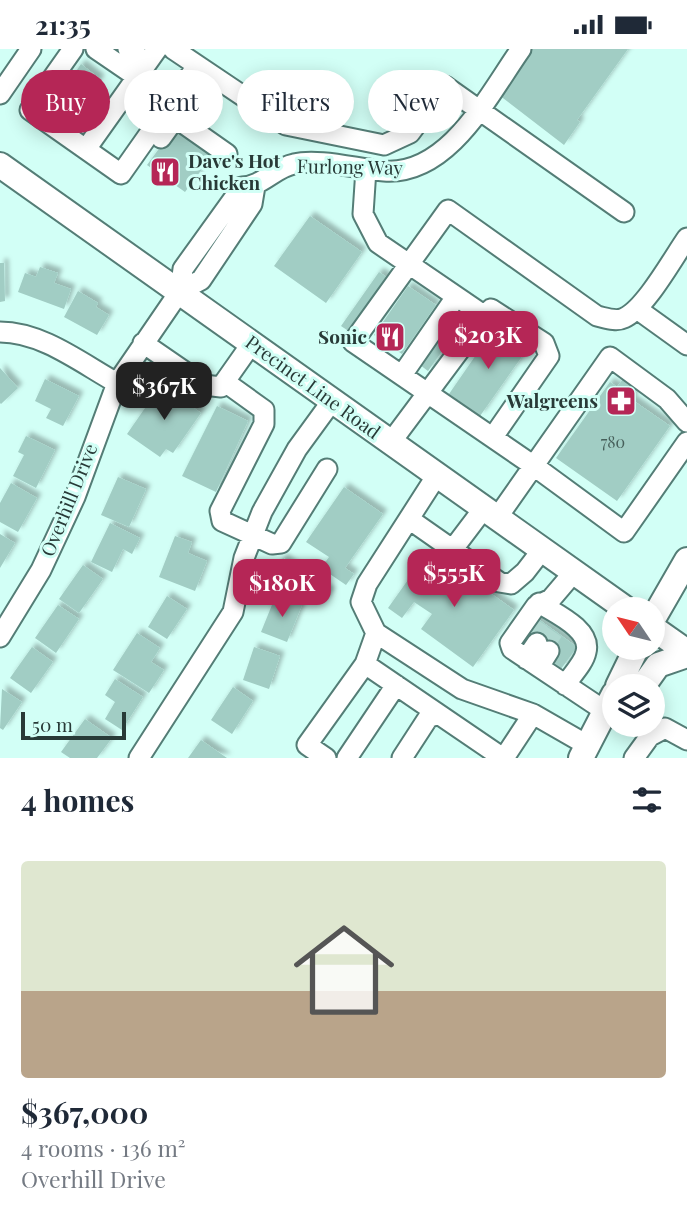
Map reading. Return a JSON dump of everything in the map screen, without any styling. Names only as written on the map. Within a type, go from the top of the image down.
[{"type":"main road","name":"Precinct Line Road","points":[[0,165],[609,597]]},
{"type":"main road","points":[[665,598],[687,560]]},
{"type":"main road","points":[[665,637],[687,654]]},
{"type":"main road","points":[[652,674],[658,665],[687,654]]},
{"type":"main road","points":[[584,751],[602,721]]},
{"type":"street","points":[[0,94],[31,49]]},
{"type":"street","points":[[58,70],[73,49]]},
{"type":"street","points":[[72,70],[87,49]]},
{"type":"street","points":[[96,49],[147,63]]},
{"type":"street","points":[[128,49],[147,63]]},
{"type":"street","points":[[173,49],[286,125],[384,145],[410,133],[445,86],[624,212]]},
{"type":"street","name":"Furlong Way","points":[[180,291],[201,280],[252,204],[255,186],[277,170],[295,163],[389,171],[414,168],[453,141],[521,49]]},
{"type":"street","points":[[86,149],[147,63]]},
{"type":"street","points":[[63,133],[121,174],[197,66]]},
{"type":"street","points":[[131,181],[174,120],[228,154]]},
{"type":"street","points":[[366,169],[362,196],[367,225],[378,243],[485,316]]},
{"type":"street","points":[[687,238],[636,309],[623,319],[597,316],[448,210],[353,342],[534,465],[624,532],[687,442]]},
{"type":"street","name":"Overhill Drive","points":[[0,637],[41,570],[75,497],[117,383],[180,291]]},
{"type":"street","points":[[402,375],[456,297]]},
{"type":"street","points":[[391,443],[491,309],[544,343],[549,351],[549,356],[494,437]]},
{"type":"street","points":[[636,309],[687,345]]},
{"type":"street","points":[[0,332],[18,332],[52,346],[117,383]]},
{"type":"street","points":[[143,343],[204,385],[221,387],[252,343]]},
{"type":"street","points":[[453,549],[534,465],[610,357],[667,399],[687,422]]},
{"type":"street","points":[[225,382],[264,410],[264,423],[220,511],[222,521],[272,544],[281,543],[327,469]]},
{"type":"street","points":[[139,758],[233,612],[244,558],[262,512],[297,449],[332,401]]},
{"type":"street","points":[[437,475],[367,584],[360,602],[376,633],[462,689],[533,714],[584,751]]},
{"type":"street","points":[[409,519],[499,582],[510,584],[525,572],[542,550]]},
{"type":"street","points":[[574,572],[551,599],[544,635],[565,685],[602,707]]},
{"type":"street","points":[[326,758],[307,745],[365,664],[376,633]]},
{"type":"street","points":[[544,635],[586,639],[586,652],[565,685]]},
{"type":"street","points":[[365,664],[504,758],[533,714]]},
{"type":"street","points":[[347,758],[397,685]]},
{"type":"street","points":[[402,758],[428,718],[438,714]]},
{"type":"street","points":[[635,758],[650,736],[666,728],[687,740]]},
{"type":"building","points":[[532,49],[628,49],[577,120],[580,122],[564,145],[499,95]]},
{"type":"building","points":[[81,64],[89,70],[77,70]]},
{"type":"building","points":[[171,133],[183,133],[213,154],[185,192],[147,165]]},
{"type":"building","points":[[310,216],[362,252],[326,303],[274,266]]},
{"type":"building","points":[[0,263],[4,263],[5,301],[0,302]]},
{"type":"building","points":[[40,267],[58,273],[54,283],[71,289],[64,309],[18,292],[25,273],[36,277]]},
{"type":"building","points":[[379,272],[388,278],[350,332],[341,326]]},
{"type":"building","points":[[408,286],[436,305],[402,354],[374,335]]},
{"type":"building","points":[[78,291],[98,303],[96,307],[109,315],[97,335],[64,317]]},
{"type":"building","points":[[450,321],[459,327],[428,371],[420,365]]},
{"type":"building","points":[[496,326],[528,348],[480,416],[449,394]]},
{"type":"building","points":[[0,368],[18,388],[1,404],[0,403]]},
{"type":"building","name":"Walgreens","points":[[626,375],[641,385],[631,399],[670,426],[617,501],[556,458],[610,382],[617,387]]},
{"type":"building","points":[[45,379],[79,396],[63,426],[46,418],[51,409],[35,401]]},
{"type":"building","points":[[161,385],[201,413],[173,453],[166,449],[160,457],[127,434]]},
{"type":"building","points":[[217,406],[248,421],[216,492],[182,476]]},
{"type":"building","points":[[26,436],[55,450],[36,488],[13,476],[24,455],[18,452]]},
{"type":"building","points":[[118,477],[146,489],[129,527],[101,515]]},
{"type":"building","points":[[11,483],[37,498],[18,532],[0,522],[0,503]]},
{"type":"building","points":[[344,487],[383,514],[345,568],[354,574],[346,585],[321,568],[329,557],[306,542]]},
{"type":"building","points":[[110,523],[140,538],[132,554],[123,549],[112,572],[91,562]]},
{"type":"building","points":[[0,534],[15,543],[0,568]]},
{"type":"building","points":[[175,536],[192,542],[188,553],[207,561],[195,591],[159,577]]},
{"type":"building","points":[[425,556],[442,568],[447,562],[514,610],[473,667],[421,629],[432,614],[414,602],[402,618],[388,608]]},
{"type":"building","points":[[283,558],[331,592],[324,602],[275,568]]},
{"type":"building","points":[[83,565],[103,579],[79,613],[59,599]]},
{"type":"building","points":[[276,595],[302,605],[287,642],[261,632]]},
{"type":"building","points":[[167,596],[187,609],[167,639],[148,627]]},
{"type":"building","points":[[58,605],[79,619],[56,653],[35,638]]},
{"type":"building","points":[[534,616],[577,647],[561,669],[547,660],[552,653],[522,632]]},
{"type":"building","points":[[137,633],[160,648],[151,662],[164,670],[149,693],[113,670]]},
{"type":"building","points":[[32,647],[53,662],[31,693],[10,678]]},
{"type":"building","points":[[254,647],[280,656],[269,689],[243,680]]},
{"type":"building","points":[[115,679],[143,697],[122,730],[105,719],[115,702],[105,695]]},
{"type":"building","points":[[233,687],[253,701],[232,734],[211,720]]},
{"type":"building","points":[[2,689],[22,702],[3,730],[0,728]]},
{"type":"building","points":[[85,719],[112,738],[97,758],[70,758],[61,752]]},
{"type":"building","points":[[201,740],[227,758],[188,758]]},
{"type":"tunnel","points":[[529,637],[540,620]]},
{"type":"tunnel","points":[[543,647],[554,631]]},
{"type":"place","name":"Dave's Hot Chicken","points":[[165,172]]},
{"type":"place","name":"Sonic","points":[[390,337]]},
{"type":"place","name":"Walgreens","points":[[621,401]]}]
